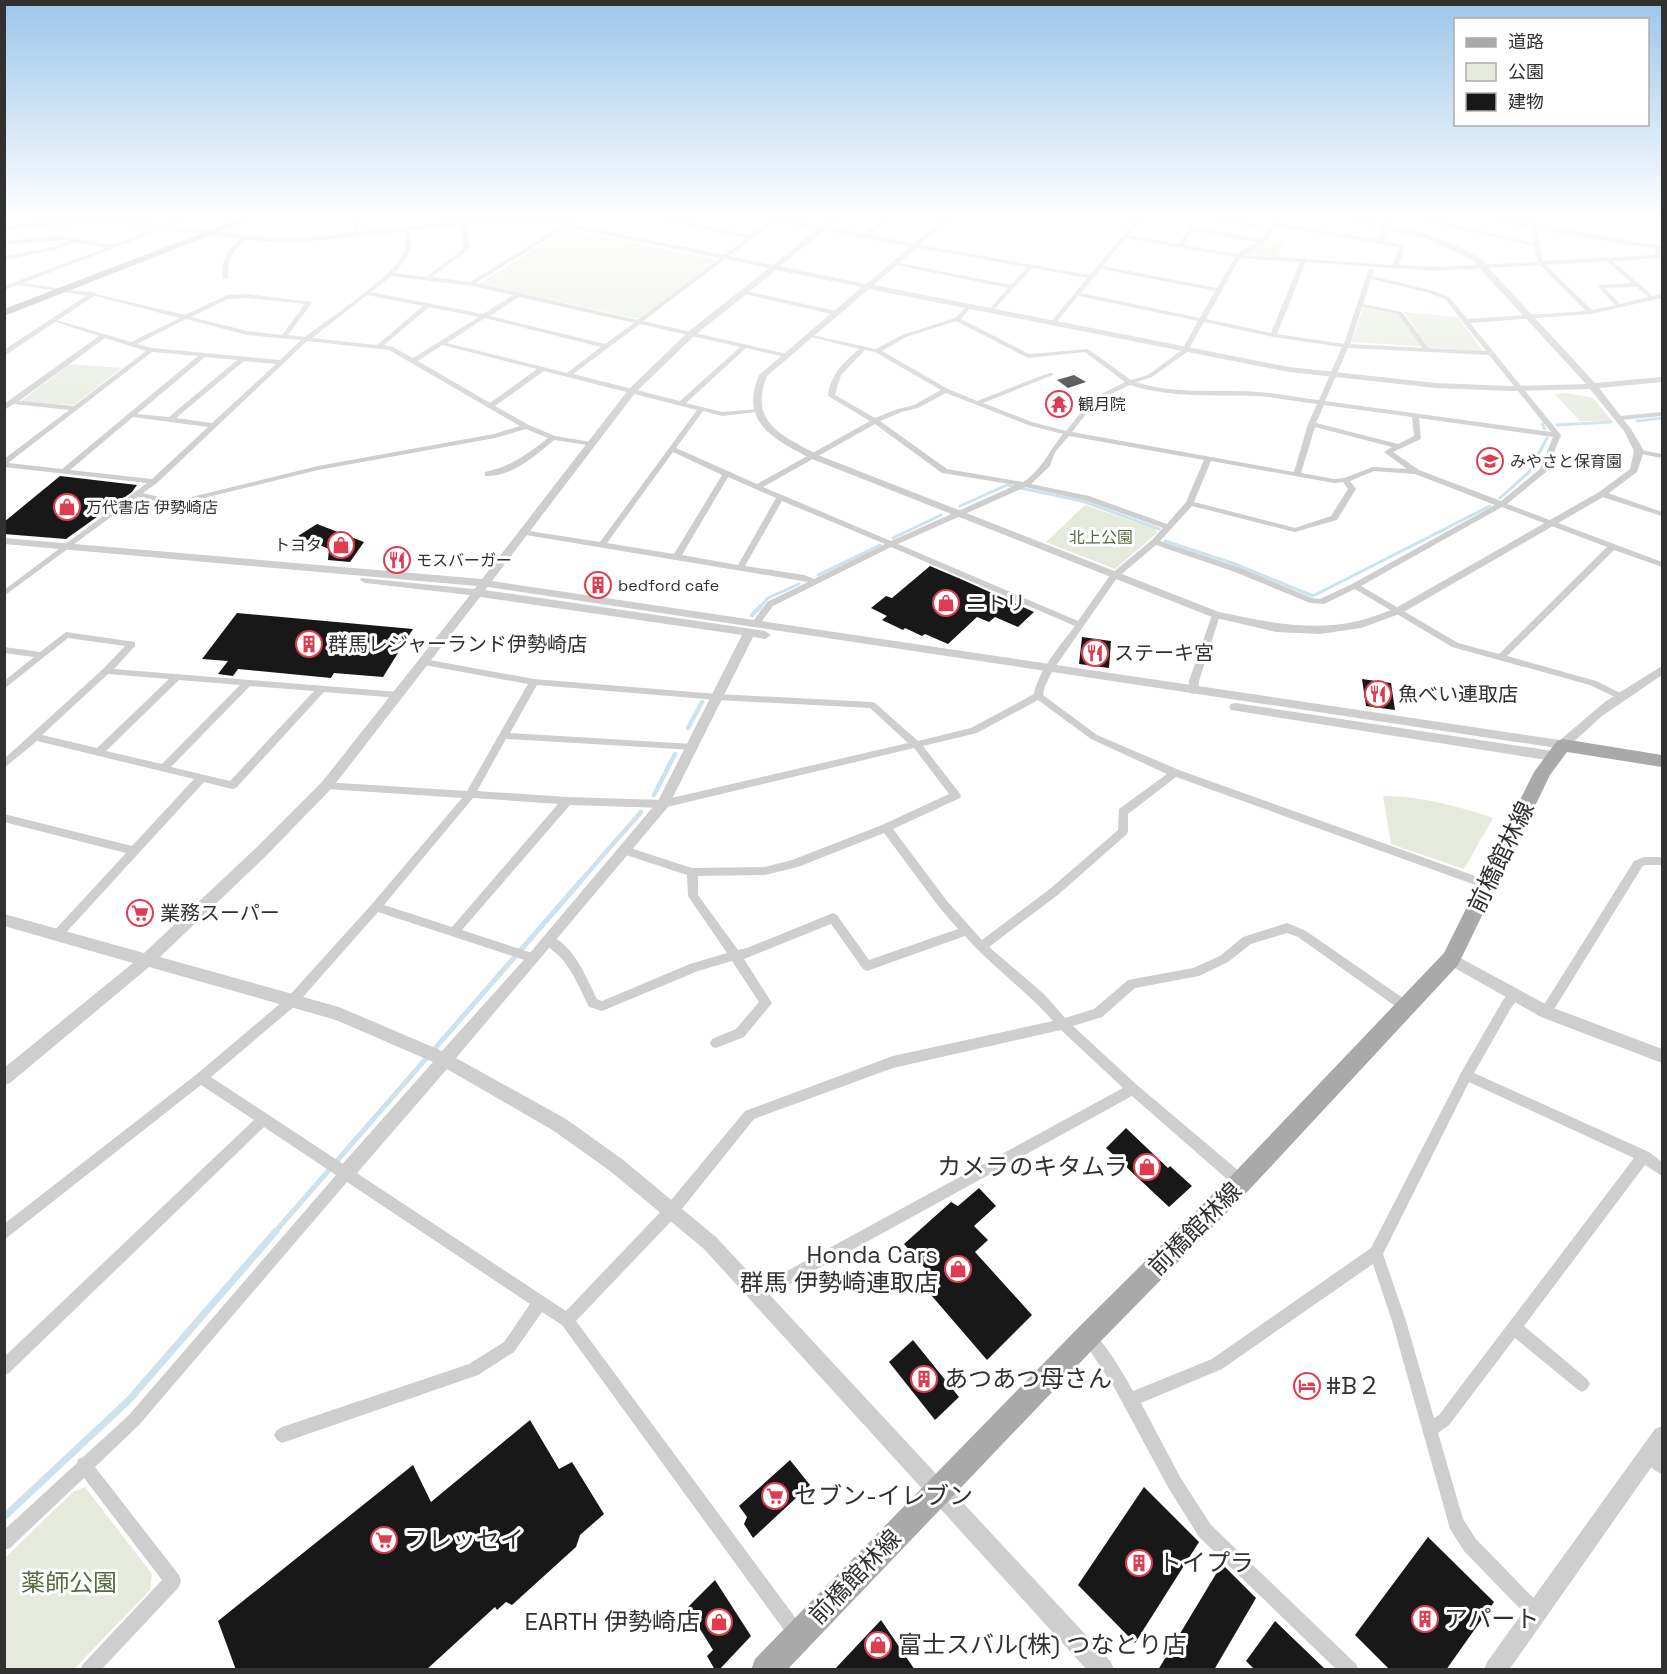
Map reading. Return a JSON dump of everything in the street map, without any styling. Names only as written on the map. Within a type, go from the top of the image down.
[{"type":"main road","points":[[4,313],[47,297]]},
{"type":"main road","points":[[1558,751],[1662,761]]},
{"type":"main road","points":[[1558,751],[1662,773]]},
{"type":"main road","name":"前橋館林線","points":[[766,1670],[1087,1337],[1241,1182],[1451,959],[1543,772],[1558,751]]},
{"type":"street","points":[[4,354],[88,297]]},
{"type":"street","points":[[105,297],[247,333],[391,348],[526,427],[553,438],[591,444]]},
{"type":"street","points":[[131,344],[227,297]]},
{"type":"street","points":[[258,297],[309,303],[284,336]]},
{"type":"street","points":[[4,594],[154,481],[280,362],[306,339],[362,297]]},
{"type":"street","points":[[388,297],[484,316],[606,346]]},
{"type":"street","points":[[414,361],[515,297]]},
{"type":"street","points":[[528,297],[784,355]]},
{"type":"street","points":[[568,375],[671,297]]},
{"type":"street","points":[[4,1078],[146,961],[261,852],[327,785],[399,695],[632,391],[691,334],[736,297]]},
{"type":"street","points":[[765,297],[835,313]]},
{"type":"street","points":[[853,297],[784,355],[763,375],[756,387],[756,410],[769,428],[783,440],[814,457],[1216,615],[1276,628],[1320,630],[1361,624],[1398,611],[1602,494],[1634,470],[1639,451],[1620,418],[1513,297]]},
{"type":"street","points":[[923,297],[1185,351],[1332,378],[1403,384],[1520,388],[1593,387],[1662,379]]},
{"type":"street","points":[[991,311],[1003,297]]},
{"type":"street","points":[[1053,324],[1075,297]]},
{"type":"street","points":[[1092,297],[1273,335],[1346,346],[1490,353]]},
{"type":"street","points":[[5,1541],[134,1419],[534,958],[663,804],[752,628],[770,604],[892,544],[1029,482],[1047,464],[1067,433],[1094,400],[1131,382],[1150,376],[1185,351],[1215,297]]},
{"type":"street","points":[[1273,335],[1289,297]]},
{"type":"street","points":[[1297,474],[1312,424],[1346,346],[1363,297]]},
{"type":"street","points":[[1445,297],[1557,435]]},
{"type":"street","points":[[1576,297],[1591,312]]},
{"type":"street","points":[[1611,297],[1620,306]]},
{"type":"street","points":[[1465,321],[1591,312],[1656,297]]},
{"type":"street","points":[[379,346],[428,305]]},
{"type":"street","points":[[1360,305],[1400,313],[1426,349]]},
{"type":"street","points":[[877,351],[904,336],[957,319],[969,306]]},
{"type":"street","points":[[957,319],[1028,356],[1086,350],[1131,382],[1150,388],[1237,395],[1257,394],[1557,435]]},
{"type":"street","points":[[55,320],[151,350],[280,362]]},
{"type":"street","points":[[4,408],[104,335]]},
{"type":"street","points":[[809,335],[877,351],[946,390],[977,404],[1030,424],[1067,433],[1334,481],[1345,480],[1373,469],[1416,472]]},
{"type":"street","points":[[441,343],[722,414],[756,410]]},
{"type":"street","points":[[682,403],[745,346]]},
{"type":"street","points":[[864,348],[839,370],[831,387],[831,396],[875,421],[945,471],[1086,498],[1168,527]]},
{"type":"street","points":[[4,464],[151,350]]},
{"type":"street","points":[[64,471],[203,355]]},
{"type":"street","points":[[171,419],[243,358]]},
{"type":"street","points":[[490,406],[542,369]]},
{"type":"street","points":[[977,404],[1051,374]]},
{"type":"street","points":[[758,487],[875,421],[900,410],[916,407],[946,390]]},
{"type":"street","points":[[12,402],[75,408]]},
{"type":"street","points":[[602,545],[701,409]]},
{"type":"street","points":[[1620,418],[1662,414]]},
{"type":"street","points":[[131,415],[213,425]]},
{"type":"street","points":[[1415,416],[1418,436],[1388,452],[1416,472],[1662,565]]},
{"type":"street","points":[[1312,424],[1397,446]]},
{"type":"street","points":[[136,494],[175,502],[318,468],[495,436],[526,427]]},
{"type":"street","points":[[1155,542],[1238,570],[1317,602],[1355,586],[1502,504],[1543,470],[1557,435]]},
{"type":"street","points":[[488,474],[505,471],[526,459],[553,438]]},
{"type":"street","points":[[671,448],[726,474],[1081,625]]},
{"type":"street","points":[[1639,451],[1662,456]]},
{"type":"street","points":[[327,785],[567,801],[663,804],[974,731],[1038,696],[1047,673],[1114,576],[1155,542],[1190,503],[1208,459]]},
{"type":"street","points":[[4,464],[154,481]]},
{"type":"street","points":[[676,558],[726,474]]},
{"type":"street","points":[[1190,503],[1295,530],[1334,518],[1352,489],[1345,480]]},
{"type":"street","points":[[1602,494],[1662,514]]},
{"type":"street","points":[[740,568],[780,496]]},
{"type":"street","points":[[523,532],[804,578],[815,582]]},
{"type":"street","points":[[4,542],[67,546],[481,588],[1558,751]]},
{"type":"street","points":[[1501,657],[1613,546]]},
{"type":"street","points":[[4,550],[481,588]]},
{"type":"street","points":[[1355,586],[1455,645],[1593,683],[1619,696]]},
{"type":"street","points":[[1193,691],[1194,681],[1216,615]]},
{"type":"street","points":[[4,686],[66,635],[132,644],[4,765]]},
{"type":"street","points":[[4,650],[41,655]]},
{"type":"street","points":[[424,662],[534,681],[717,697],[872,705],[917,745],[956,795],[886,828],[794,864],[765,871],[692,872],[624,850]]},
{"type":"street","points":[[1558,751],[1589,719],[1619,696],[1662,670]]},
{"type":"street","points":[[106,671],[399,695]]},
{"type":"street","points":[[1047,673],[1193,691],[1558,751]]},
{"type":"street","points":[[99,752],[177,677]]},
{"type":"street","points":[[4,1233],[201,1078],[292,1001],[376,907],[470,795],[534,681]]},
{"type":"street","points":[[164,768],[247,683]]},
{"type":"street","points":[[36,737],[232,785],[321,689]]},
{"type":"street","points":[[1038,696],[1094,738],[1175,773],[1488,885]]},
{"type":"street","points":[[505,736],[693,747]]},
{"type":"street","points":[[981,947],[1055,891],[1123,831],[1123,812],[1175,773]]},
{"type":"street","points":[[57,935],[201,778]]},
{"type":"street","points":[[454,932],[567,801]]},
{"type":"street","points":[[4,818],[134,851]]},
{"type":"street","points":[[886,828],[943,903],[981,947],[1040,998],[1063,1024],[1133,1089],[1241,1182]]},
{"type":"street","points":[[1546,1012],[1638,864],[1644,861],[1662,861]]},
{"type":"street","points":[[692,872],[693,896],[766,1003],[740,1033],[716,1043]]},
{"type":"street","points":[[376,907],[534,958]]},
{"type":"street","points":[[549,940],[557,945],[572,962],[593,1003],[602,1006],[735,955],[748,953],[833,918],[867,966],[967,931]]},
{"type":"street","points":[[5,920],[339,1014],[445,1060],[560,1125],[616,1165],[710,1243],[1103,1670]]},
{"type":"street","points":[[567,1320],[672,1210],[750,1115],[893,1062],[1063,1024],[1098,1013],[1132,984],[1195,973],[1224,959],[1247,940],[1287,928],[1302,934],[1406,1007]]},
{"type":"street","points":[[1451,959],[1546,1012],[1662,1056]]},
{"type":"street","points":[[1130,1401],[1217,1364],[1376,1253],[1466,1074],[1507,1004],[1515,995]]},
{"type":"street","points":[[1466,1074],[1644,1156],[1662,1170]]},
{"type":"street","points":[[201,1078],[567,1320],[798,1636]]},
{"type":"street","points":[[759,1294],[1133,1089]]},
{"type":"street","points":[[4,1368],[264,1119]]},
{"type":"street","points":[[1430,1429],[1444,1420],[1644,1156]]},
{"type":"street","points":[[1376,1253],[1399,1321],[1456,1523],[1462,1536],[1536,1613]]},
{"type":"street","points":[[282,1435],[473,1370],[508,1347],[540,1302]]},
{"type":"street","points":[[1513,1327],[1581,1384]]},
{"type":"street","points":[[1087,1337],[1102,1354],[1186,1505],[1205,1531],[1350,1670]]},
{"type":"street","points":[[1495,1670],[1536,1613],[1656,1460],[1662,1436]]},
{"type":"street","points":[[84,1465],[173,1581],[89,1670]]},
{"type":"green space","points":[[539,297],[667,297],[639,318]]},
{"type":"green space","points":[[1363,309],[1399,314],[1420,346],[1351,342]]},
{"type":"green space","points":[[1404,312],[1458,317],[1483,351],[1429,347]]},
{"type":"green space","points":[[70,364],[122,368],[74,405],[20,402]]},
{"type":"green space","points":[[1566,393],[1593,398],[1612,421],[1580,421],[1555,394]]},
{"type":"green space","name":"北上公園","points":[[1085,505],[1155,529],[1157,533],[1115,569],[1046,542]]},
{"type":"green space","points":[[1383,796],[1439,802],[1493,818],[1464,869],[1391,844]]},
{"type":"green space","name":"薬師公園","points":[[85,1487],[152,1574],[150,1590],[74,1669],[5,1669],[5,1558],[73,1492]]},
{"type":"building","points":[[1074,375],[1086,382],[1068,388],[1057,380]]},
{"type":"building","name":"観月院","points":[[1055,396],[1073,402],[1064,411],[1045,405]]},
{"type":"building","name":"万代書店 伊勢崎店","points":[[60,476],[137,485],[132,492],[66,539],[4,534],[4,522]]},
{"type":"building","name":"トヨタ","points":[[317,524],[364,542],[350,562],[328,560],[329,549],[298,536]]},
{"type":"building","name":"ニトリ","points":[[930,566],[1034,612],[1018,627],[995,617],[989,622],[977,617],[948,644],[925,634],[922,636],[905,628],[903,630],[882,620],[887,616],[871,608],[886,596],[892,598]]},
{"type":"building","name":"群馬レジャーランド伊勢崎店","points":[[237,613],[413,629],[383,677],[334,673],[331,678],[238,669],[233,676],[218,674],[228,661],[202,659]]},
{"type":"building","name":"ステーキ宮","points":[[1082,637],[1111,641],[1109,668],[1079,664]]},
{"type":"building","name":"魚べい連取店","points":[[1362,679],[1391,683],[1395,710],[1366,706]]},
{"type":"building","name":"カメラのキタムラ","points":[[1126,1128],[1168,1168],[1170,1166],[1192,1186],[1169,1207],[1106,1148]]},
{"type":"building","name":"Honda Cars 群馬 伊勢崎連取店","points":[[979,1188],[996,1206],[974,1226],[988,1240],[975,1252],[1032,1315],[987,1360],[931,1295],[941,1286],[904,1244],[951,1202],[958,1206]]},
{"type":"building","name":"あつあつ母さん","points":[[913,1340],[959,1397],[935,1420],[889,1362]]},
{"type":"building","name":"フレッセイ","points":[[530,1420],[559,1469],[572,1462],[604,1514],[580,1535],[576,1547],[512,1605],[506,1602],[497,1610],[495,1607],[426,1670],[236,1670],[218,1621],[413,1465],[431,1502]]},
{"type":"building","name":"セブン-イレブン","points":[[790,1460],[810,1485],[753,1538],[744,1524],[747,1517],[739,1506]]},
{"type":"building","name":"トイプラ","points":[[1144,1487],[1199,1542],[1135,1643],[1078,1585]]},
{"type":"building","name":"アパート","points":[[1428,1537],[1494,1602],[1446,1670],[1390,1670],[1355,1635]]},
{"type":"building","points":[[1222,1564],[1256,1598],[1214,1670],[1158,1670]]},
{"type":"building","name":"EARTH 伊勢崎店","points":[[715,1580],[751,1636],[719,1670],[715,1670],[707,1656],[713,1650],[687,1608]]},
{"type":"building","name":"富士スバル(株) つなとり店","points":[[881,1620],[915,1670],[834,1670]]},
{"type":"building","points":[[1275,1621],[1326,1670],[1255,1670],[1246,1661]]},
{"type":"waterway","points":[[1637,421],[1662,418]]},
{"type":"waterway","points":[[1557,425],[1611,422]]},
{"type":"waterway","points":[[1542,424],[1545,429]]},
{"type":"waterway","points":[[1500,498],[1529,472],[1547,438]]},
{"type":"waterway","points":[[960,506],[1007,485],[1082,501],[1159,529]]},
{"type":"waterway","points":[[1165,541],[1235,564],[1313,596],[1490,506]]},
{"type":"waterway","points":[[893,538],[941,515]]},
{"type":"waterway","points":[[818,575],[880,545]]},
{"type":"waterway","points":[[759,608],[768,598],[799,584]]},
{"type":"waterway","points":[[752,615],[759,608]]},
{"type":"waterway","points":[[688,728],[702,702]]},
{"type":"waterway","points":[[654,795],[675,754]]},
{"type":"waterway","points":[[579,883],[641,812]]},
{"type":"waterway","points":[[275,1232],[580,882]]},
{"type":"waterway","points":[[4,1517],[129,1400],[276,1231]]},
{"type":"place","name":"観月院","points":[[1059,404]]},
{"type":"place","name":"みやさと保育園","points":[[1490,461]]},
{"type":"place","name":"万代書店 伊勢崎店","points":[[67,507]]},
{"type":"place","name":"トヨタ","points":[[341,545]]},
{"type":"place","name":"モスバーガー","points":[[397,560]]},
{"type":"place","name":"bedford cafe","points":[[598,585]]},
{"type":"place","name":"ニトリ","points":[[946,603]]},
{"type":"place","name":"群馬レジャーランド伊勢崎店","points":[[309,644]]},
{"type":"place","name":"ステーキ宮","points":[[1095,653]]},
{"type":"place","name":"魚べい連取店","points":[[1378,694]]},
{"type":"place","name":"業務スーパー","points":[[140,913]]},
{"type":"place","name":"カメラのキタムラ","points":[[1147,1167]]},
{"type":"place","name":"Honda Cars 群馬 伊勢崎連取店","points":[[958,1269]]},
{"type":"place","name":"あつあつ母さん","points":[[924,1379]]},
{"type":"place","name":"#B２","points":[[1307,1386]]},
{"type":"place","name":"セブン-イレブン","points":[[775,1496]]},
{"type":"place","name":"フレッセイ","points":[[384,1540]]},
{"type":"place","name":"トイプラ","points":[[1139,1563]]},
{"type":"place","name":"アパート","points":[[1425,1619]]},
{"type":"place","name":"EARTH 伊勢崎店","points":[[719,1622]]},
{"type":"place","name":"富士スバル(株) つなとり店","points":[[878,1645]]}]
